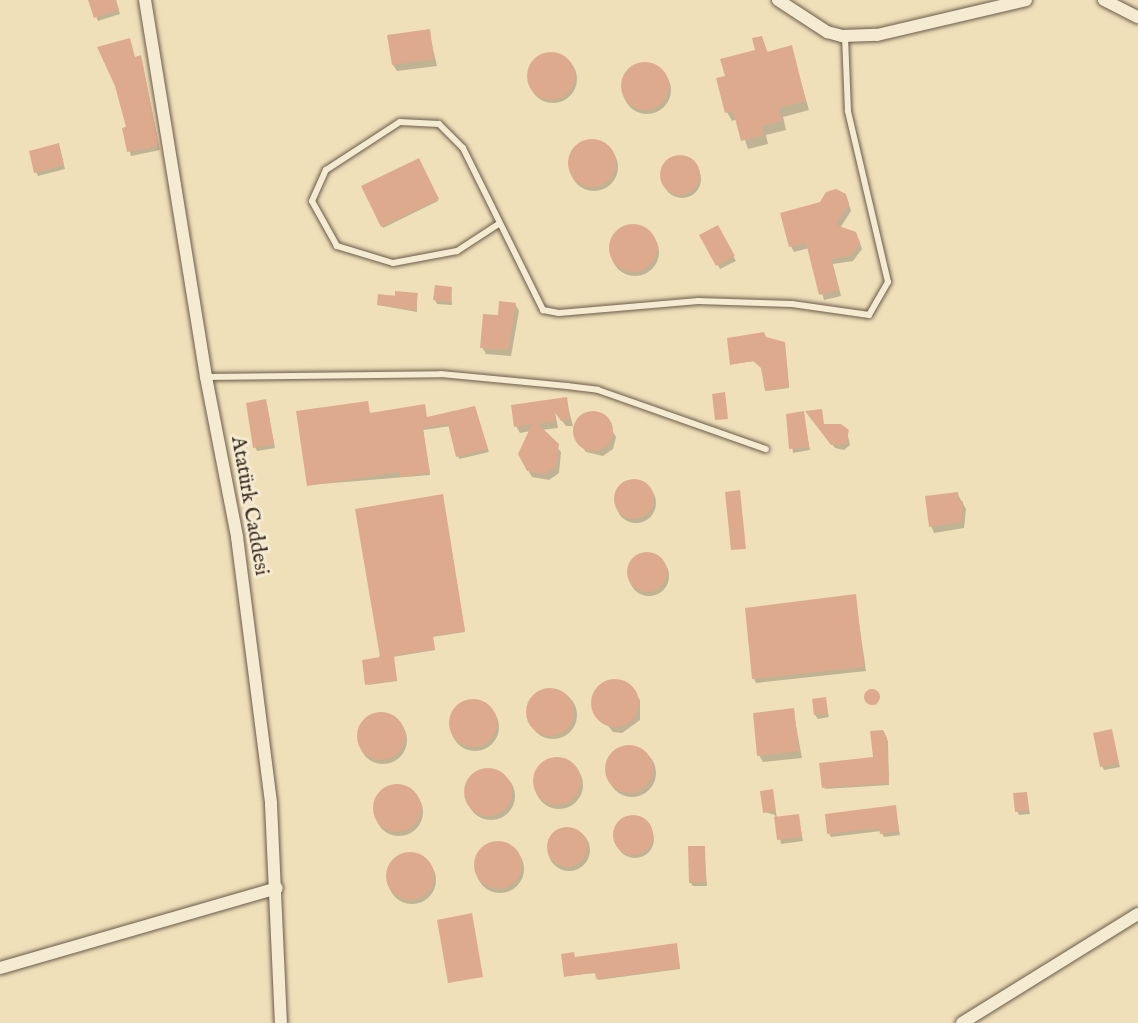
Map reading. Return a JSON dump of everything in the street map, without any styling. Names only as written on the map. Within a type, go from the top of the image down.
[{"type":"street","name":"Atatürk Caddesi","points":[[145,0],[206,377],[237,537],[271,804],[281,1023]]},
{"type":"street","points":[[778,0],[827,32],[845,36],[877,34],[1026,0]]},
{"type":"street","points":[[1104,0],[1138,17]]},
{"type":"street","points":[[0,968],[276,888]]},
{"type":"street","points":[[962,1023],[1138,914]]},
{"type":"lane","points":[[498,225],[457,251],[393,263],[337,246],[312,201],[326,170],[400,122],[439,124],[463,148],[498,225],[543,310],[559,313],[698,301],[792,304],[869,315],[888,282],[848,111],[845,36]]},
{"type":"lane","points":[[206,377],[441,374],[567,386],[598,390],[766,449]]},
{"type":"building","points":[[88,0],[116,0],[119,10],[94,18]]},
{"type":"building","points":[[430,29],[434,59],[392,65],[387,35]]},
{"type":"building","points":[[762,36],[767,52],[792,45],[806,101],[779,108],[782,121],[762,126],[764,135],[741,141],[733,111],[725,113],[716,78],[725,76],[720,59],[755,50],[752,38]]},
{"type":"building","points":[[130,38],[135,57],[141,55],[159,146],[127,152],[122,128],[126,127],[115,86],[97,47]]},
{"type":"building","points":[[551,52],[568,59],[575,76],[568,93],[551,100],[534,93],[527,76],[534,59]]},
{"type":"building","points":[[645,62],[662,69],[669,86],[662,103],[645,110],[628,103],[621,86],[628,69]]},
{"type":"building","points":[[592,139],[609,146],[616,163],[609,180],[592,187],[575,180],[568,163],[575,146]]},
{"type":"building","points":[[59,143],[64,165],[34,173],[29,151]]},
{"type":"building","points":[[680,155],[694,161],[700,175],[694,189],[680,195],[666,189],[660,175],[666,161]]},
{"type":"building","points":[[419,158],[439,199],[381,227],[361,186]]},
{"type":"building","points":[[836,189],[846,194],[849,204],[836,225],[856,232],[860,243],[850,256],[831,259],[839,290],[819,295],[806,243],[789,247],[780,213],[820,202],[826,192]]},
{"type":"building","points":[[633,224],[650,231],[657,248],[650,265],[633,272],[616,265],[609,248],[616,231]]},
{"type":"building","points":[[718,225],[735,256],[716,266],[699,235]]},
{"type":"building","points":[[435,285],[452,287],[451,302],[433,300]]},
{"type":"building","points":[[395,291],[418,293],[416,310],[377,305],[378,294],[395,296]]},
{"type":"building","points":[[499,301],[516,303],[508,350],[480,348],[483,314],[498,315]]},
{"type":"building","points":[[764,332],[766,337],[785,342],[789,386],[765,391],[761,368],[753,361],[730,365],[727,338]]},
{"type":"building","points":[[725,392],[728,419],[715,420],[712,394]]},
{"type":"building","points":[[567,397],[570,419],[561,421],[554,411],[555,421],[538,424],[559,444],[556,466],[545,474],[527,471],[518,454],[532,424],[514,427],[511,405]]},
{"type":"building","points":[[266,399],[274,444],[253,448],[246,403]]},
{"type":"building","points":[[368,401],[370,413],[425,404],[427,417],[475,406],[488,449],[456,457],[448,424],[423,428],[430,473],[400,477],[399,472],[307,486],[296,411]]},
{"type":"building","points":[[822,409],[824,424],[841,424],[849,430],[846,444],[831,445],[805,411]]},
{"type":"building","points":[[593,411],[607,417],[613,431],[607,445],[593,451],[579,445],[573,431],[579,417]]},
{"type":"building","points":[[804,411],[809,447],[789,449],[786,414]]},
{"type":"building","points":[[634,479],[648,485],[654,499],[648,513],[634,519],[620,513],[614,499],[620,485]]},
{"type":"building","points":[[740,490],[746,549],[731,550],[725,492]]},
{"type":"building","points":[[958,492],[959,502],[963,501],[962,522],[929,527],[925,496]]},
{"type":"building","points":[[443,494],[465,631],[433,636],[435,649],[394,656],[397,680],[365,685],[362,660],[380,657],[355,509]]},
{"type":"building","points":[[647,552],[661,558],[667,572],[661,586],[647,592],[633,586],[627,572],[633,558]]},
{"type":"building","points":[[856,594],[864,667],[752,679],[745,608]]},
{"type":"building","points":[[615,679],[632,686],[639,703],[632,720],[615,727],[598,720],[591,703],[598,686]]},
{"type":"building","points":[[550,688],[567,695],[574,712],[567,729],[550,736],[533,729],[526,712],[533,695]]},
{"type":"building","points":[[872,689],[880,697],[872,705],[864,697]]},
{"type":"building","points":[[826,697],[828,714],[814,715],[812,699]]},
{"type":"building","points":[[473,699],[490,706],[497,723],[490,740],[473,747],[456,740],[449,723],[456,706]]},
{"type":"building","points":[[794,708],[799,751],[757,756],[753,713]]},
{"type":"building","points":[[381,712],[398,719],[405,736],[398,753],[381,760],[364,753],[357,736],[364,719]]},
{"type":"building","points":[[1112,729],[1119,763],[1100,767],[1093,733]]},
{"type":"building","points":[[883,730],[887,738],[889,783],[822,788],[819,763],[873,757],[870,731]]},
{"type":"building","points":[[629,745],[646,752],[653,769],[646,786],[629,793],[612,786],[605,769],[612,752]]},
{"type":"building","points":[[557,757],[574,764],[581,781],[574,798],[557,805],[540,798],[533,781],[540,764]]},
{"type":"building","points":[[488,768],[505,775],[512,792],[505,809],[488,816],[471,809],[464,792],[471,775]]},
{"type":"building","points":[[397,784],[414,791],[421,808],[414,825],[397,832],[380,825],[373,808],[380,791]]},
{"type":"building","points":[[773,789],[776,811],[763,813],[760,791]]},
{"type":"building","points":[[1027,792],[1029,810],[1015,812],[1013,793]]},
{"type":"building","points":[[896,805],[899,831],[880,834],[879,828],[827,834],[825,814]]},
{"type":"building","points":[[799,814],[802,837],[777,840],[774,817]]},
{"type":"building","points":[[633,815],[647,821],[653,835],[647,849],[633,855],[619,849],[613,835],[619,821]]},
{"type":"building","points":[[567,827],[575,828],[581,833],[586,839],[586,855],[581,861],[575,866],[567,867],[559,866],[553,861],[548,855],[547,847],[548,839],[553,833],[559,828]]},
{"type":"building","points":[[498,841],[515,848],[522,865],[515,882],[498,889],[481,882],[474,865],[481,848]]},
{"type":"building","points":[[688,846],[705,846],[706,882],[689,883]]},
{"type":"building","points":[[410,852],[427,859],[434,876],[427,893],[410,900],[393,893],[386,876],[393,859]]},
{"type":"building","points":[[472,913],[483,977],[448,983],[437,920]]},
{"type":"building","points":[[677,943],[680,968],[596,979],[595,972],[564,977],[561,954],[574,952],[575,957]]}]
